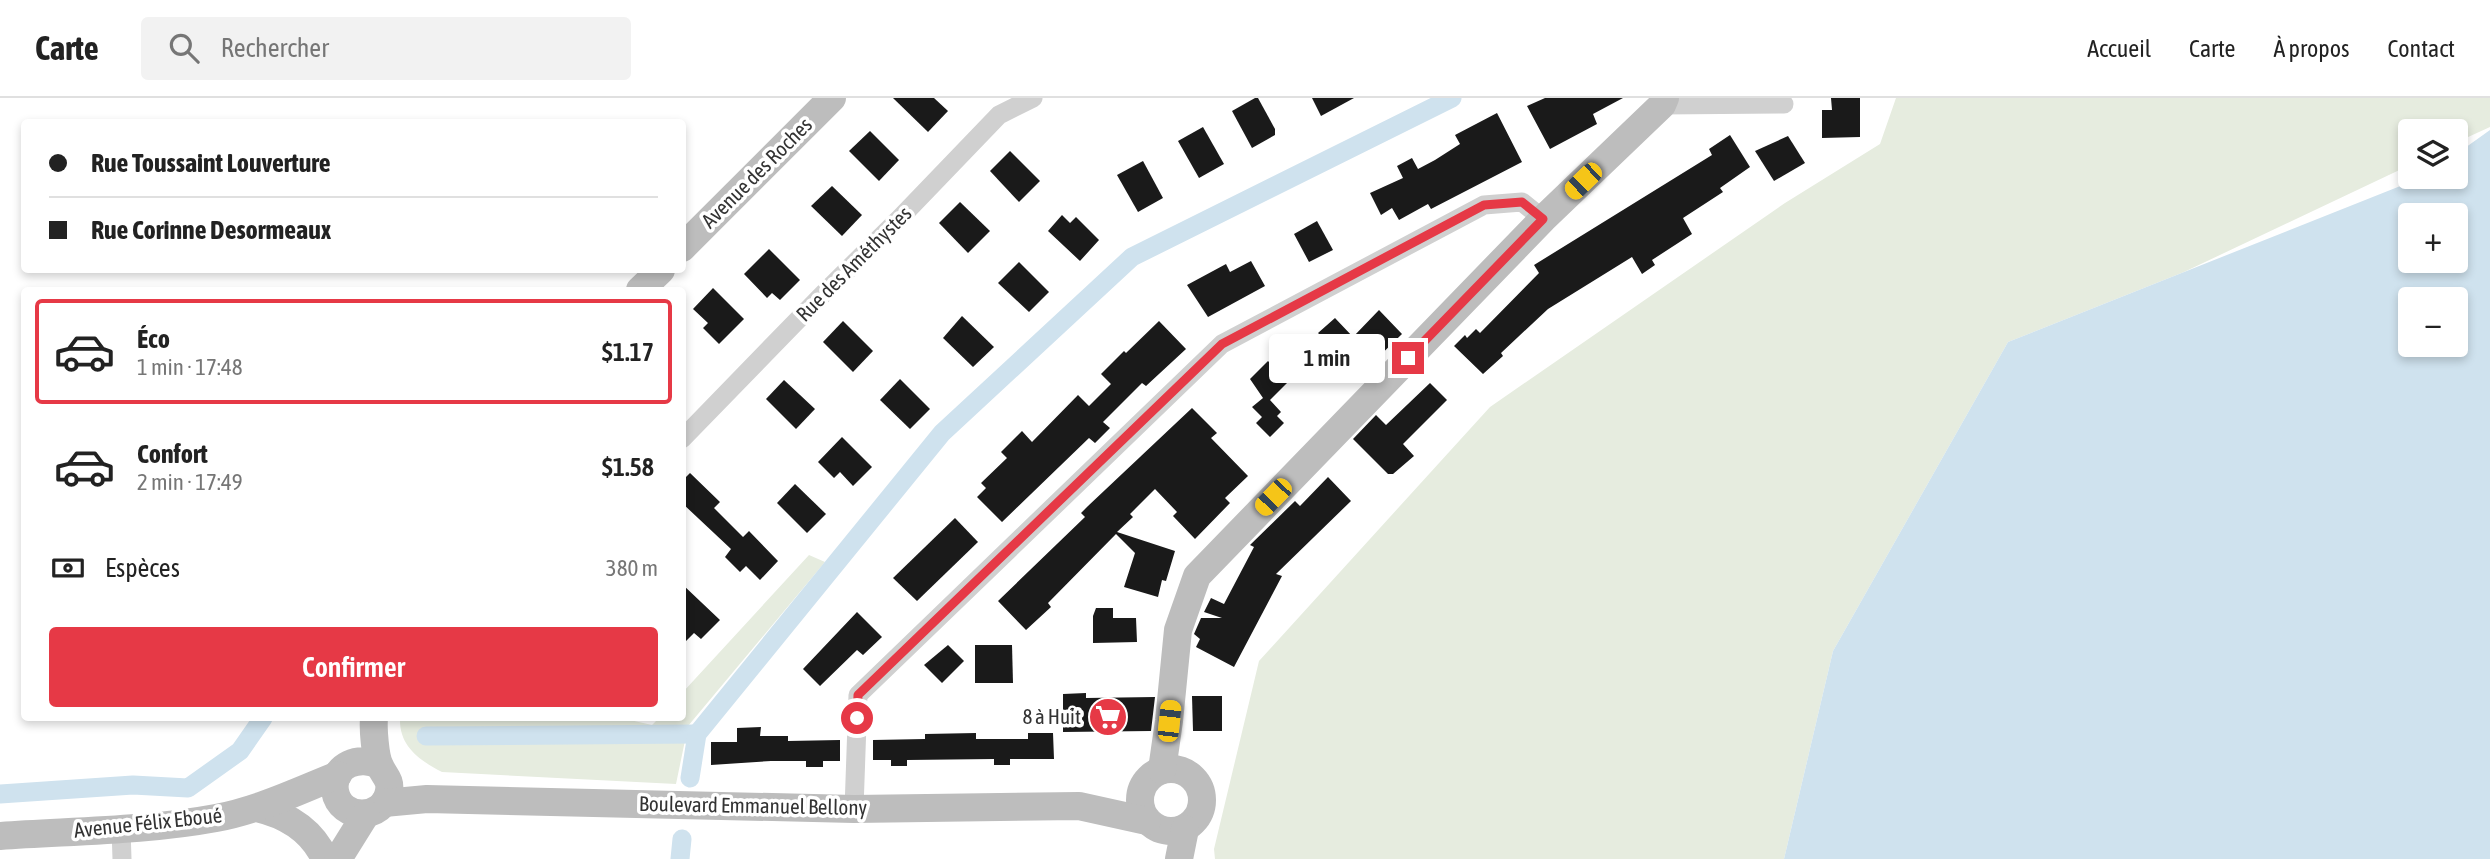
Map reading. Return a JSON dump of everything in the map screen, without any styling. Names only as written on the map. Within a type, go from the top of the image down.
[{"type":"street","name":"Avenue des Roches","points":[[686,244],[832,98]]},
{"type":"street","name":"Rue des Améthystes","points":[[686,435],[999,115],[1033,98]]},
{"type":"street","points":[[1179,859],[1164,826],[1140,809],[1140,796],[1163,775],[1178,630],[1196,576],[1543,219],[1664,102],[1784,104]]},
{"type":"street","points":[[854,809],[858,695],[1222,344],[1484,205],[1522,202],[1543,219]]},
{"type":"street","points":[[643,287],[658,273]]},
{"type":"street","points":[[257,808],[286,817],[299,825],[334,859],[361,788],[374,721]]},
{"type":"street","points":[[1163,775],[1199,784],[1202,794],[1202,808],[1196,820],[1164,826]]},
{"type":"street","name":"Boulevard Emmanuel Bellony","points":[[1079,806],[1163,775]]},
{"type":"street","name":"Boulevard Emmanuel Bellony","points":[[361,788],[427,799],[854,809],[1079,806],[1164,826]]},
{"type":"street","name":"Avenue Félix Eboué","points":[[0,836],[121,828],[215,818],[257,808],[293,794],[361,788]]},
{"type":"street","points":[[1164,826],[1165,859]]},
{"type":"street","points":[[121,828],[122,859]]},
{"type":"shaded area","points":[[1896,98],[2490,98],[2490,127],[2468,137],[2468,119],[2398,119],[2398,171],[2184,272],[2008,342],[1833,651],[1784,859],[1215,859],[1214,849],[1259,661],[1490,407],[1785,203],[1880,144]]},
{"type":"shaded area","points":[[809,555],[825,562],[688,726],[676,784],[442,772],[412,751],[401,728],[400,721],[634,721],[652,725],[656,721],[686,721],[686,689]]},
{"type":"water","points":[[2490,130],[2490,859],[1784,859],[1833,651],[2008,342],[2398,187],[2468,189],[2468,146]]},
{"type":"building","points":[[893,98],[934,98],[948,111],[928,132]]},
{"type":"building","points":[[1258,98],[1275,129],[1275,135],[1252,148],[1232,111]]},
{"type":"building","points":[[1312,98],[1354,98],[1321,116]]},
{"type":"building","points":[[1545,98],[1623,98],[1593,114],[1597,124],[1550,149],[1527,106]]},
{"type":"building","points":[[1831,98],[1860,98],[1860,137],[1822,138],[1822,110],[1832,110]]},
{"type":"building","points":[[1497,113],[1522,162],[1431,209],[1428,204],[1399,220],[1392,208],[1381,215],[1370,193],[1403,178],[1397,166],[1412,158],[1418,169],[1435,160],[1460,144],[1455,135]]},
{"type":"building","points":[[1203,127],[1224,164],[1199,178],[1178,141]]},
{"type":"building","points":[[870,131],[899,160],[879,181],[849,151]]},
{"type":"building","points":[[1730,135],[1750,167],[1720,188],[1723,192],[1683,218],[1692,234],[1652,260],[1655,265],[1642,274],[1632,257],[1548,309],[1501,353],[1503,356],[1483,374],[1454,346],[1476,329],[1480,333],[1539,273],[1534,265],[1712,155],[1709,149]]},
{"type":"building","points":[[1788,136],[1805,163],[1774,181],[1755,151]]},
{"type":"building","points":[[1010,151],[1040,181],[1019,202],[990,171]]},
{"type":"building","points":[[1143,161],[1163,198],[1138,212],[1117,175]]},
{"type":"building","points":[[832,186],[862,215],[842,236],[811,206]]},
{"type":"building","points":[[960,202],[990,231],[968,253],[939,223]]},
{"type":"building","points":[[1062,215],[1070,223],[1076,217],[1099,240],[1080,261],[1048,231]]},
{"type":"building","points":[[1317,221],[1333,250],[1309,262],[1294,234]]},
{"type":"building","points":[[769,249],[800,280],[780,300],[772,293],[767,298],[744,274]]},
{"type":"building","points":[[1251,261],[1265,286],[1208,317],[1187,285],[1226,264],[1230,272]]},
{"type":"building","points":[[1019,262],[1049,292],[1029,312],[998,283]]},
{"type":"building","points":[[713,288],[744,319],[719,344],[703,328],[708,323],[693,309]]},
{"type":"building","points":[[1379,310],[1402,334],[1360,375],[1318,333],[1335,318],[1353,337]]},
{"type":"building","points":[[962,316],[994,347],[973,367],[943,338]]},
{"type":"building","points":[[843,321],[873,351],[853,372],[823,342]]},
{"type":"building","points":[[1159,321],[1186,349],[1146,386],[1142,383],[1103,422],[1110,428],[1095,443],[1089,438],[1002,522],[977,497],[986,488],[981,483],[1007,458],[1001,452],[1022,431],[1032,442],[1078,395],[1089,406],[1111,384],[1101,374]]},
{"type":"building","points":[[1268,361],[1288,382],[1270,400],[1281,412],[1277,416],[1284,423],[1270,437],[1256,423],[1262,417],[1252,407],[1263,398],[1250,379]]},
{"type":"building","points":[[900,379],[930,409],[910,429],[880,400]]},
{"type":"building","points":[[784,380],[815,409],[796,429],[766,399]]},
{"type":"building","points":[[1430,383],[1447,400],[1403,444],[1414,456],[1393,474],[1388,474],[1353,439],[1376,415],[1386,425]]},
{"type":"building","points":[[1192,408],[1217,433],[1211,438],[1248,476],[1225,498],[1230,503],[1195,539],[1173,516],[1177,512],[1155,489],[1130,514],[1133,517],[1117,532],[1175,551],[1166,581],[1162,580],[1158,597],[1124,587],[1135,553],[1116,534],[1048,603],[1051,607],[1026,630],[998,601],[1085,517],[1081,513],[1088,506]]},
{"type":"building","points":[[842,437],[872,467],[853,486],[840,472],[834,478],[818,462]]},
{"type":"building","points":[[690,473],[720,502],[714,508],[743,537],[749,531],[778,561],[760,580],[746,566],[740,572],[725,557],[731,549],[686,507],[686,477]]},
{"type":"building","points":[[1328,477],[1351,501],[1276,574],[1282,576],[1234,667],[1196,647],[1200,639],[1194,634],[1201,618],[1222,618],[1204,612],[1211,598],[1224,604],[1254,547],[1250,545],[1295,501],[1300,506]]},
{"type":"building","points":[[795,484],[826,514],[807,533],[777,503]]},
{"type":"building","points":[[955,518],[978,542],[917,601],[893,578]]},
{"type":"building","points":[[686,588],[720,620],[701,639],[694,633],[686,641]]},
{"type":"building","points":[[1096,608],[1113,608],[1113,618],[1136,618],[1137,642],[1093,643],[1093,616]]},
{"type":"building","points":[[857,612],[882,637],[863,655],[857,650],[820,686],[803,669]]},
{"type":"building","points":[[948,645],[964,661],[942,683],[924,665]]},
{"type":"building","points":[[975,645],[1012,645],[1013,683],[975,683]]},
{"type":"building","points":[[1086,693],[1086,698],[1155,697],[1151,731],[1063,732],[1063,694]]},
{"type":"building","points":[[1192,696],[1222,696],[1222,731],[1193,731]]},
{"type":"building","points":[[761,727],[760,736],[788,736],[788,741],[840,740],[840,761],[823,761],[823,767],[806,767],[806,761],[711,765],[711,742],[737,742],[737,728]]},
{"type":"building","points":[[976,733],[976,739],[1028,739],[1028,733],[1053,733],[1054,759],[1010,759],[1010,765],[994,765],[994,759],[907,760],[907,766],[891,766],[891,760],[873,760],[873,740],[925,739],[925,734]]},
{"type":"waterway","points":[[690,778],[697,734],[942,433],[1132,257],[1452,98]]},
{"type":"waterway","points":[[0,794],[133,785],[188,788],[240,751],[261,721]]},
{"type":"waterway","points":[[426,736],[697,734]]},
{"type":"waterway","points":[[680,859],[682,839]]},
{"type":"place","name":"8 à Huit","points":[[1108,717]]},
{"type":"route","points":[[857,718],[858,695],[1000,555],[1222,344],[1484,205],[1522,202],[1543,219],[1408,358]]}]
